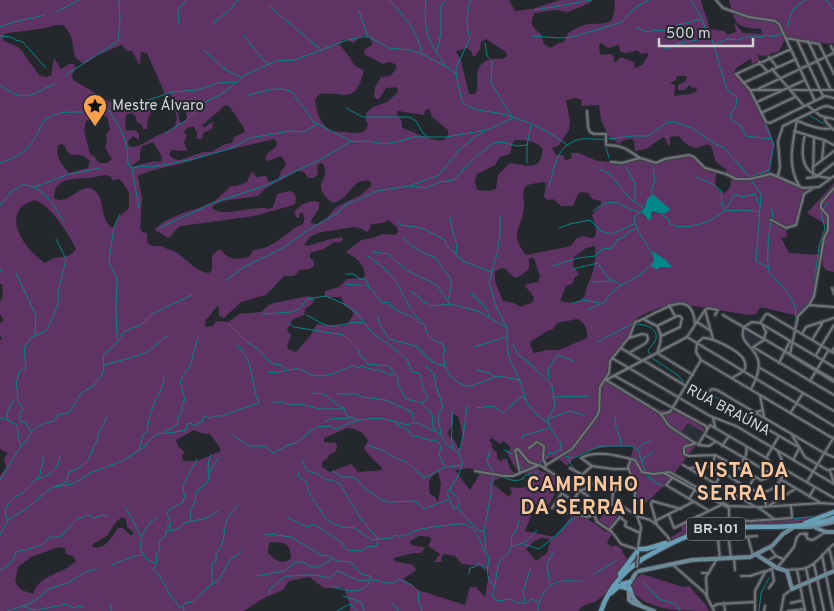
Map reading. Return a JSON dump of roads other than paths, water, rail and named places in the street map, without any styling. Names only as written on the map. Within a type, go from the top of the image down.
[{"type":"main road","points":[[806,526],[834,512]]},
{"type":"main road","name":"BR-101","points":[[601,611],[606,597],[618,580],[634,563],[670,543],[706,530],[764,526],[806,526],[834,517]]},
{"type":"main road","name":"BR-101","points":[[764,526],[813,524],[834,517]]},
{"type":"main road","points":[[774,526],[794,527]]},
{"type":"main road","points":[[618,580],[624,567],[638,551],[670,543]]},
{"type":"main road","points":[[623,574],[620,580],[622,584],[629,587]]},
{"type":"main road","points":[[606,597],[619,586],[629,587]]},
{"type":"street","points":[[716,0],[722,8],[746,16],[777,22],[815,101]]},
{"type":"street","points":[[786,38],[820,44],[834,74]]},
{"type":"street","points":[[797,40],[824,97]]},
{"type":"street","points":[[791,90],[832,90],[808,42]]},
{"type":"street","points":[[758,89],[834,53],[831,46]]},
{"type":"street","points":[[791,49],[758,62],[736,75],[750,90],[765,122],[770,123],[824,97],[834,98]]},
{"type":"street","points":[[769,57],[777,67]]},
{"type":"street","points":[[743,83],[796,59]]},
{"type":"street","points":[[758,62],[766,71]]},
{"type":"street","points":[[772,69],[806,106],[824,117],[834,119]]},
{"type":"street","points":[[756,102],[805,80]]},
{"type":"street","points":[[750,90],[781,90]]},
{"type":"street","points":[[761,113],[796,97]]},
{"type":"street","points":[[778,176],[780,167],[778,141],[784,126],[827,106],[834,108]]},
{"type":"street","points":[[587,111],[590,132],[606,134],[606,145],[627,148],[640,158],[655,163],[687,155],[694,157],[705,168],[736,179],[750,179],[769,174],[778,176],[801,188],[822,185],[833,177]]},
{"type":"street","points":[[824,117],[833,129]]},
{"type":"street","points":[[798,120],[821,128],[833,129]]},
{"type":"street","points":[[798,120],[792,145],[793,167],[796,180],[801,188]]},
{"type":"street","points":[[794,131],[834,145]]},
{"type":"street","points":[[805,134],[803,145],[804,158],[808,170],[816,177]]},
{"type":"street","points":[[813,175],[814,137]]},
{"type":"street","points":[[822,160],[824,140]]},
{"type":"street","points":[[813,167],[834,151]]},
{"type":"street","points":[[611,162],[624,162],[640,158]]},
{"type":"street","points":[[816,177],[834,163]]},
{"type":"street","points":[[807,178],[833,177]]},
{"type":"street","points":[[770,220],[772,219],[786,228],[796,225],[804,194],[815,187]]},
{"type":"street","points":[[779,363],[788,353],[799,315],[809,305],[814,295],[824,238],[829,229],[828,216],[820,204],[834,188]]},
{"type":"street","points":[[832,288],[834,294]]},
{"type":"street","points":[[546,465],[573,448],[598,414],[600,388],[606,380],[612,358],[628,338],[635,322],[644,320],[669,305],[677,304],[687,306],[694,314],[696,323],[711,331]]},
{"type":"street","points":[[669,305],[675,316]]},
{"type":"street","points":[[809,305],[834,307]]},
{"type":"street","points":[[606,380],[687,337],[708,308],[718,310],[715,316]]},
{"type":"street","points":[[705,310],[713,339]]},
{"type":"street","points":[[761,323],[766,314],[831,352]]},
{"type":"street","points":[[724,315],[834,381]]},
{"type":"street","points":[[657,326],[675,316],[681,317],[680,326],[662,336]]},
{"type":"street","points":[[802,334],[806,328],[834,318]]},
{"type":"street","points":[[644,320],[657,326],[662,336],[657,353]]},
{"type":"street","points":[[751,389],[760,368],[757,355],[743,338],[742,332],[744,327],[752,322],[761,323],[834,367]]},
{"type":"street","points":[[812,340],[822,322]]},
{"type":"street","points":[[761,323],[766,331]]},
{"type":"street","points":[[816,356],[834,325]]},
{"type":"street","points":[[752,348],[764,340],[766,331],[769,328]]},
{"type":"street","points":[[628,338],[642,334],[648,338],[646,343],[629,353]]},
{"type":"street","points":[[687,337],[834,426]]},
{"type":"street","points":[[732,378],[744,371],[746,364],[742,356],[713,339],[703,338],[697,343],[696,352],[702,360],[760,395],[834,438],[807,482]]},
{"type":"street","points":[[788,353],[792,341]]},
{"type":"street","points":[[620,348],[686,386]]},
{"type":"street","points":[[752,348],[834,396]]},
{"type":"street","points":[[810,381],[822,360],[834,348]]},
{"type":"street","points":[[657,353],[693,374]]},
{"type":"street","name":"RUA BRAÚNA","points":[[612,358],[713,418],[736,426],[833,483]]},
{"type":"street","points":[[662,414],[670,412],[702,360]]},
{"type":"street","points":[[760,368],[834,411]]},
{"type":"street","points":[[614,376],[706,426],[707,430]]},
{"type":"street","points":[[606,380],[662,414],[669,426],[697,444],[705,446],[715,442]]},
{"type":"street","points":[[708,392],[712,389],[717,390],[834,457]]},
{"type":"street","points":[[791,413],[803,393]]},
{"type":"street","points":[[760,395],[764,418]]},
{"type":"street","points":[[724,404],[800,448]]},
{"type":"street","points":[[751,420],[756,412],[763,410]]},
{"type":"street","points":[[713,418],[715,427]]},
{"type":"street","points":[[710,425],[715,427],[766,458],[772,466],[771,474],[764,480],[761,480],[754,478],[715,455],[689,456],[684,454],[684,447],[697,444],[710,425]]},
{"type":"street","points":[[774,433],[778,426]]},
{"type":"street","points":[[790,433],[805,457],[829,470],[834,469]]},
{"type":"street","points":[[704,435],[821,503]]},
{"type":"street","points":[[722,446],[728,436]]},
{"type":"street","points":[[766,458],[779,437]]},
{"type":"street","points":[[529,448],[537,442],[544,446],[543,459],[546,465],[545,469]]},
{"type":"street","points":[[733,465],[745,459],[747,453],[746,446]]},
{"type":"street","points":[[793,460],[800,448]]},
{"type":"street","points":[[520,473],[515,454],[515,450],[518,449],[528,460],[586,494],[590,499],[598,523],[609,530],[622,545],[638,551]]},
{"type":"street","points":[[689,468],[712,467],[754,491],[770,490],[780,480],[784,469],[778,452]]},
{"type":"street","points":[[628,470],[614,470],[592,466],[581,458],[586,455],[597,454],[635,460],[643,473],[667,472],[722,504],[740,508],[754,506]]},
{"type":"street","points":[[712,467],[715,455]]},
{"type":"street","points":[[631,459],[628,470],[635,485],[636,515],[641,527],[637,571],[629,587],[632,601],[654,611]]},
{"type":"street","points":[[475,471],[505,476],[520,473],[539,465]]},
{"type":"street","points":[[683,465],[754,506],[834,504]]},
{"type":"street","points":[[570,485],[592,466]]},
{"type":"street","points":[[570,468],[581,474]]},
{"type":"street","points":[[784,469],[834,498]]},
{"type":"street","points":[[829,470],[833,483]]},
{"type":"street","points":[[667,472],[729,508],[729,520]]},
{"type":"street","points":[[709,495],[722,472]]},
{"type":"street","points":[[673,477],[666,485],[708,511]]},
{"type":"street","points":[[742,499],[754,478]]},
{"type":"street","points":[[635,485],[597,480],[587,488],[579,491],[566,512],[567,514],[588,517],[612,504],[624,505],[636,515],[654,522],[668,537],[670,543]]},
{"type":"street","points":[[597,480],[614,492]]},
{"type":"street","points":[[612,504],[616,482]]},
{"type":"street","points":[[809,497],[815,487]]},
{"type":"street","points":[[556,489],[572,500]]},
{"type":"street","points":[[689,499],[695,489]]},
{"type":"street","points":[[767,506],[795,489]]},
{"type":"street","points":[[764,491],[767,506]]},
{"type":"street","points":[[552,508],[562,493]]},
{"type":"street","points":[[579,515],[590,499]]},
{"type":"street","points":[[812,505],[814,499]]},
{"type":"street","points":[[654,522],[652,501],[681,509]]},
{"type":"street","points":[[654,522],[693,502]]},
{"type":"street","points":[[669,514],[674,528],[722,504]]},
{"type":"street","points":[[697,516],[701,525],[729,520],[792,518],[792,506]]},
{"type":"street","points":[[758,507],[774,519]]},
{"type":"street","points":[[609,530],[620,517],[626,522],[625,526],[640,533]]},
{"type":"street","points":[[637,571],[645,571],[692,560],[755,555],[770,547],[782,534],[794,527],[816,526],[834,522]]},
{"type":"street","points":[[806,526],[808,539],[813,540],[827,532]]},
{"type":"street","points":[[816,526],[817,529],[833,533]]},
{"type":"street","points":[[769,588],[774,581],[775,568],[794,547],[797,537],[800,534],[806,534]]},
{"type":"street","points":[[748,536],[755,555],[767,561],[775,568]]},
{"type":"street","points":[[735,570],[729,539],[757,536]]},
{"type":"street","points":[[714,611],[707,598],[706,581],[719,559],[718,539]]},
{"type":"street","points":[[741,576],[750,576],[775,568],[797,570],[806,568],[814,564],[834,545]]},
{"type":"street","points":[[770,547],[776,556],[783,559]]},
{"type":"street","points":[[781,611],[784,595],[792,589],[826,575],[834,569],[829,548]]},
{"type":"street","points":[[822,555],[833,611]]},
{"type":"street","points":[[767,561],[776,556]]},
{"type":"street","points":[[673,564],[706,592]]},
{"type":"street","points":[[814,564],[824,611]]},
{"type":"street","points":[[806,568],[815,611]]},
{"type":"street","points":[[755,611],[754,591],[768,570]]},
{"type":"street","points":[[785,570],[788,573],[792,589]]},
{"type":"street","points":[[788,611],[805,610],[797,570]]},
{"type":"street","points":[[702,573],[709,573]]},
{"type":"street","points":[[830,596],[834,595]]},
{"type":"street","points":[[791,603],[803,600]]},
{"type":"street","points":[[712,606],[724,603],[754,602]]},
{"type":"street","points":[[724,603],[725,611]]},
{"type":"street","points":[[764,611],[765,606]]},
{"type":"water","points":[[652,195],[670,209],[665,213],[651,211],[651,219],[648,220],[641,211],[645,207],[647,199]]},
{"type":"water","points":[[655,252],[666,260],[671,267],[660,267],[655,271],[656,268],[653,268],[651,265],[654,260],[652,253]]},
{"type":"waterway","points":[[56,12],[79,0]]},
{"type":"waterway","points":[[66,75],[118,41],[119,0]]},
{"type":"waterway","points":[[179,24],[178,10],[186,0]]},
{"type":"waterway","points":[[212,24],[230,10],[237,0]]},
{"type":"waterway","points":[[389,0],[410,25],[418,39],[422,54]]},
{"type":"waterway","points":[[426,0],[425,21],[428,34],[433,47],[445,66]]},
{"type":"waterway","points":[[437,52],[441,33],[441,6],[446,0]]},
{"type":"waterway","points":[[471,0],[467,19],[470,38],[456,68],[462,102],[471,108],[520,119],[553,135],[567,145]]},
{"type":"waterway","points":[[535,10],[592,0]]},
{"type":"waterway","points":[[532,36],[573,37],[622,22],[636,7],[649,0]]},
{"type":"waterway","points":[[691,0],[702,19],[707,34],[712,39],[728,90],[737,98],[736,106],[730,115],[732,120],[741,126],[746,136],[771,139]]},
{"type":"waterway","points":[[788,26],[793,10],[798,4],[806,0]]},
{"type":"waterway","points":[[826,0],[834,9]]},
{"type":"waterway","points":[[269,6],[320,49]]},
{"type":"waterway","points":[[359,11],[368,37]]},
{"type":"waterway","points":[[0,27],[45,15]]},
{"type":"waterway","points":[[637,28],[648,32],[656,30],[665,31],[674,26],[701,19]]},
{"type":"waterway","points":[[715,44],[728,39],[738,40],[746,37],[767,35],[773,37],[781,34]]},
{"type":"waterway","points":[[0,36],[11,37],[23,42],[45,67]]},
{"type":"waterway","points":[[244,36],[265,62],[270,65]]},
{"type":"waterway","points":[[166,133],[185,121],[203,103],[222,94],[247,74],[276,61],[295,60],[347,40],[369,37],[389,48],[410,50],[422,54],[456,74]]},
{"type":"waterway","points":[[664,48],[708,38]]},
{"type":"waterway","points":[[485,43],[487,56],[492,61],[491,82],[512,117]]},
{"type":"waterway","points":[[203,50],[226,70],[241,77]]},
{"type":"waterway","points":[[146,101],[172,92],[197,90],[218,83],[237,82]]},
{"type":"waterway","points":[[0,85],[15,94],[27,96],[54,84]]},
{"type":"waterway","points":[[249,95],[276,89],[292,92],[314,122],[351,141]]},
{"type":"waterway","points":[[106,105],[124,139],[128,154],[128,164],[132,168],[139,208]]},
{"type":"waterway","points":[[346,108],[363,117],[409,117],[416,121],[423,133],[428,137]]},
{"type":"waterway","points":[[0,163],[24,151],[34,140],[45,120],[55,114],[82,112]]},
{"type":"waterway","points":[[769,122],[787,114]]},
{"type":"waterway","points":[[809,115],[824,124]]},
{"type":"waterway","points":[[487,130],[513,118]]},
{"type":"waterway","points":[[607,139],[648,136],[666,123],[675,122],[692,128],[715,144],[723,147],[750,177],[769,170],[774,145],[765,124]]},
{"type":"waterway","points":[[132,168],[141,166],[153,167],[194,159],[232,148],[250,138],[290,131],[304,132],[317,124]]},
{"type":"waterway","points":[[527,163],[527,145],[531,125]]},
{"type":"waterway","points":[[159,228],[213,203],[267,185],[323,158],[350,142],[367,141],[384,144],[413,137],[446,137],[486,130]]},
{"type":"waterway","points":[[225,281],[244,267],[283,248],[305,232],[339,212],[349,203],[377,191],[409,186],[439,175],[459,150],[483,132]]},
{"type":"waterway","points":[[549,186],[558,156],[567,146],[581,139],[606,139]]},
{"type":"waterway","points":[[604,140],[609,158]]},
{"type":"waterway","points":[[410,186],[427,188],[439,182],[454,180],[475,157],[494,143],[503,142],[517,146],[527,145]]},
{"type":"waterway","points":[[626,167],[635,183],[635,201]]},
{"type":"waterway","points":[[652,197],[652,188],[655,182],[653,167]]},
{"type":"waterway","points":[[35,187],[69,174],[100,168]]},
{"type":"waterway","points":[[600,170],[609,173],[631,200],[643,207]]},
{"type":"waterway","points":[[696,177],[713,184],[721,191],[724,210]]},
{"type":"waterway","points":[[751,180],[761,194],[756,261],[767,267]]},
{"type":"waterway","points":[[0,205],[12,191],[22,185],[29,186],[36,188],[48,198],[64,223]]},
{"type":"waterway","points":[[660,213],[668,218],[670,224],[683,227],[706,222],[720,214],[727,208],[735,194],[741,197],[755,194],[760,204]]},
{"type":"waterway","points":[[593,211],[612,202],[639,212]]},
{"type":"waterway","points":[[823,209],[828,203]]},
{"type":"waterway","points":[[771,208],[773,212],[772,219]]},
{"type":"waterway","points":[[725,211],[745,210],[758,212]]},
{"type":"waterway","points":[[797,315],[810,301],[813,293],[819,246],[825,228],[822,210]]},
{"type":"waterway","points":[[641,212],[635,216],[634,220],[652,254]]},
{"type":"waterway","points":[[117,338],[117,279],[109,261],[114,227],[120,214]]},
{"type":"waterway","points":[[500,216],[497,254],[489,282],[495,304],[507,328],[507,346],[510,360],[520,381],[527,403]]},
{"type":"waterway","points":[[450,217],[457,245],[456,253]]},
{"type":"waterway","points":[[397,220],[401,225],[422,228],[445,240],[446,245],[463,261],[491,272]]},
{"type":"waterway","points":[[559,228],[590,220],[601,231],[612,234],[634,224]]},
{"type":"waterway","points":[[771,221],[768,267],[772,276],[792,299],[796,314],[794,328]]},
{"type":"waterway","points":[[552,266],[578,258],[595,256],[602,249],[612,248],[617,240],[636,229]]},
{"type":"waterway","points":[[404,238],[418,250],[435,257],[449,276],[451,285],[448,299]]},
{"type":"waterway","points":[[31,432],[26,423],[20,421],[20,412],[24,409],[17,400],[16,384],[19,372],[26,368],[25,345],[32,337],[46,331],[59,300],[58,292],[66,259],[56,239]]},
{"type":"waterway","points":[[373,252],[388,254],[408,271],[437,285],[450,304]]},
{"type":"waterway","points":[[368,256],[384,268],[396,281],[411,310],[425,326],[427,334],[444,345],[445,367],[451,377],[467,386],[472,386],[498,376],[520,380]]},
{"type":"waterway","points":[[573,269],[598,263],[607,277],[621,285]]},
{"type":"waterway","points":[[587,310],[605,302],[609,295],[620,286],[640,275],[652,264]]},
{"type":"waterway","points":[[16,273],[36,315],[35,335]]},
{"type":"waterway","points":[[346,274],[354,274],[360,279],[366,279],[369,287]]},
{"type":"waterway","points":[[593,282],[612,281]]},
{"type":"waterway","points":[[345,284],[366,286],[373,291],[382,303],[388,302],[396,310],[422,324]]},
{"type":"waterway","points":[[410,291],[431,306],[450,304],[478,311],[506,327]]},
{"type":"waterway","points":[[471,293],[487,309],[489,316]]},
{"type":"waterway","points":[[0,480],[21,446],[36,427],[54,421],[58,415],[70,412],[81,393],[92,387],[102,375],[104,367],[103,355],[114,346],[125,331],[141,325],[152,314],[192,295]]},
{"type":"waterway","points":[[264,314],[291,312],[299,309],[307,299],[326,296],[348,306],[356,312],[372,333],[407,359],[412,372],[419,373],[428,397],[423,403]]},
{"type":"waterway","points":[[573,303],[584,300],[599,303]]},
{"type":"waterway","points":[[306,315],[329,326],[355,322],[363,323]]},
{"type":"waterway","points":[[377,315],[389,339],[416,346],[432,362],[445,366]]},
{"type":"waterway","points":[[289,323],[294,327],[344,335],[358,349],[367,364],[389,366],[398,378],[398,384],[406,399],[423,403]]},
{"type":"waterway","points":[[229,324],[270,362],[282,365],[285,369]]},
{"type":"waterway","points":[[597,342],[632,324]]},
{"type":"waterway","points":[[636,324],[648,326],[655,332],[656,340],[648,350],[650,355]]},
{"type":"waterway","points":[[792,340],[794,330]]},
{"type":"waterway","points":[[105,365],[146,353],[167,336]]},
{"type":"waterway","points":[[166,431],[177,425],[179,415],[182,413],[182,404],[185,400],[180,381],[190,366],[198,337]]},
{"type":"waterway","points":[[474,347],[507,337]]},
{"type":"waterway","points":[[790,351],[791,343]]},
{"type":"waterway","points":[[513,344],[519,356],[526,360],[552,385],[555,407],[549,416],[548,423]]},
{"type":"waterway","points":[[54,487],[73,484],[90,473],[122,461],[143,448],[157,434],[186,430],[187,424],[191,423],[194,426],[202,422],[204,416],[211,418],[221,416],[259,403],[247,358],[237,345]]},
{"type":"waterway","points":[[549,380],[548,369],[558,355],[574,361]]},
{"type":"waterway","points":[[652,358],[679,376],[686,385]]},
{"type":"waterway","points":[[267,372],[297,369],[312,375],[322,376],[353,365],[358,368],[362,366],[393,375]]},
{"type":"waterway","points":[[426,365],[434,373],[436,387],[443,406],[438,417],[441,434]]},
{"type":"waterway","points":[[477,370],[490,373],[495,377]]},
{"type":"waterway","points":[[139,451],[143,435],[147,432],[152,409],[162,386],[164,376]]},
{"type":"waterway","points":[[687,386],[711,394],[723,404]]},
{"type":"waterway","points":[[313,393],[324,394],[344,408],[346,415],[357,420]]},
{"type":"waterway","points":[[337,393],[357,394],[362,397],[386,400],[412,412],[414,422]]},
{"type":"waterway","points":[[476,408],[493,406],[503,413],[522,396],[536,414],[548,423],[560,441],[562,452],[565,456],[574,458],[600,446],[632,446],[638,450],[646,473]]},
{"type":"waterway","points":[[553,397],[590,396]]},
{"type":"waterway","points":[[8,420],[7,412],[13,401]]},
{"type":"waterway","points":[[273,402],[293,405],[301,404],[320,409],[345,409]]},
{"type":"waterway","points":[[423,404],[432,414],[432,425],[435,430],[441,435],[447,445],[458,452],[463,463],[458,476],[447,493],[454,509],[457,507]]},
{"type":"waterway","points":[[459,452],[467,406]]},
{"type":"waterway","points":[[550,418],[570,411],[584,415]]},
{"type":"waterway","points":[[452,412],[453,448]]},
{"type":"waterway","points":[[0,535],[8,520],[26,509],[51,488],[67,482],[68,473],[82,466],[88,460],[107,417]]},
{"type":"waterway","points":[[615,417],[621,445]]},
{"type":"waterway","points":[[0,418],[17,425],[20,446]]},
{"type":"waterway","points":[[325,422],[330,419],[350,418]]},
{"type":"waterway","points":[[233,435],[249,446],[264,446],[274,453],[288,445],[297,443],[317,427],[328,426],[337,429],[362,420],[379,419],[406,425],[418,423],[436,431]]},
{"type":"waterway","points":[[395,422],[409,431],[412,436],[436,440],[441,446],[439,455],[445,467]]},
{"type":"waterway","points":[[522,439],[522,436],[550,428]]},
{"type":"waterway","points":[[771,432],[798,448]]},
{"type":"waterway","points":[[638,449],[642,444],[651,441]]},
{"type":"waterway","points":[[367,445],[382,450],[397,459],[406,461],[423,477],[427,477],[443,468],[461,465]]},
{"type":"waterway","points":[[539,463],[550,452],[552,454],[561,449]]},
{"type":"waterway","points":[[490,450],[487,462],[494,472]]},
{"type":"waterway","points":[[504,450],[515,455]]},
{"type":"waterway","points":[[800,451],[804,458],[816,466]]},
{"type":"waterway","points":[[642,462],[644,458],[653,452]]},
{"type":"waterway","points":[[190,521],[191,509],[195,502],[196,493],[209,480],[208,464],[211,455]]},
{"type":"waterway","points":[[7,519],[5,511],[9,503],[40,476],[43,456]]},
{"type":"waterway","points":[[36,479],[52,472],[58,465],[60,456]]},
{"type":"waterway","points":[[210,472],[219,457]]},
{"type":"waterway","points":[[517,457],[523,471]]},
{"type":"waterway","points":[[569,458],[570,463],[577,471]]},
{"type":"waterway","points":[[171,529],[167,526],[171,524],[167,514],[169,510],[183,502],[185,495],[183,487],[197,459]]},
{"type":"waterway","points":[[302,460],[307,471],[340,484],[361,519],[378,539]]},
{"type":"waterway","points":[[333,471],[342,477],[352,477],[358,480],[365,489],[382,500],[389,502],[415,501],[423,508],[427,508],[448,500]]},
{"type":"waterway","points":[[501,476],[517,480],[523,479],[525,475],[533,475],[538,471]]},
{"type":"waterway","points":[[298,472],[299,477],[307,483],[308,491],[326,519],[343,527],[355,528],[372,540],[391,538],[395,535],[405,535],[417,530],[436,527],[461,524],[470,527],[474,530],[489,557],[488,575],[494,586]]},
{"type":"waterway","points":[[486,550],[484,531],[492,489],[490,484],[495,475]]},
{"type":"waterway","points":[[648,476],[662,486],[669,481]]},
{"type":"waterway","points":[[674,476],[693,487]]},
{"type":"waterway","points":[[580,477],[587,487]]},
{"type":"waterway","points":[[451,487],[451,491],[460,501],[458,506]]},
{"type":"waterway","points":[[212,585],[212,563],[216,561],[216,554],[221,548],[227,521],[238,505]]},
{"type":"waterway","points":[[125,506],[141,536]]},
{"type":"waterway","points":[[729,507],[755,508],[765,514]]},
{"type":"waterway","points":[[458,508],[478,531],[483,531]]},
{"type":"waterway","points":[[184,611],[183,607],[179,607],[171,597],[160,576],[153,570],[157,563],[156,555],[160,549],[159,541],[166,535],[166,531],[179,528],[184,523],[207,518],[218,511]]},
{"type":"waterway","points":[[0,570],[11,563],[16,552],[40,546],[50,537],[60,537],[77,519],[88,515],[94,518],[102,515],[107,516]]},
{"type":"waterway","points":[[792,519],[818,516]]},
{"type":"waterway","points":[[156,563],[148,560],[143,555],[141,542],[147,527],[158,517]]},
{"type":"waterway","points":[[287,517],[307,527],[314,524],[341,542],[347,550],[361,551],[367,547],[376,546],[378,541]]},
{"type":"waterway","points":[[524,544],[539,549],[573,518]]},
{"type":"waterway","points":[[519,520],[517,530],[511,537],[510,549],[498,565],[492,595],[496,601],[511,599],[516,603],[527,603],[532,599],[539,602]]},
{"type":"waterway","points":[[512,546],[526,541],[537,530]]},
{"type":"waterway","points":[[265,535],[291,537],[321,555],[329,556],[337,561],[351,562],[361,574],[370,576],[370,578]]},
{"type":"waterway","points":[[183,606],[185,603],[192,602],[208,587],[219,580],[229,561],[242,551]]},
{"type":"waterway","points":[[550,585],[547,564],[553,553]]},
{"type":"waterway","points":[[112,565],[134,556],[142,555]]},
{"type":"waterway","points":[[256,576],[285,571],[295,562],[303,562],[312,567],[318,567],[332,559]]},
{"type":"waterway","points":[[594,574],[616,561]]},
{"type":"waterway","points":[[469,574],[470,568],[475,567],[478,563],[485,570]]},
{"type":"waterway","points":[[7,611],[29,604],[49,589],[68,583],[85,572],[97,569]]},
{"type":"waterway","points":[[525,602],[523,593],[530,569]]},
{"type":"waterway","points":[[269,594],[270,589],[285,576],[312,575],[329,578],[338,571],[363,581],[371,579],[393,583],[399,579],[412,585],[418,591],[422,611]]},
{"type":"waterway","points":[[759,611],[761,593],[769,578]]},
{"type":"waterway","points":[[333,587],[350,591],[360,590],[371,579]]},
{"type":"waterway","points":[[538,611],[538,606],[544,592],[552,585],[563,581],[582,581]]},
{"type":"waterway","points":[[643,582],[659,599],[676,604],[680,611]]},
{"type":"waterway","points":[[343,596],[361,602],[364,611]]},
{"type":"waterway","points":[[391,602],[399,611]]},
{"type":"waterway","points":[[111,603],[111,611]]},
{"type":"waterway","points":[[23,607],[34,610],[66,604],[73,608],[80,606],[84,608]]},
{"type":"waterway","points":[[337,611],[350,604],[358,611]]},
{"type":"place","name":"Mestre Álvaro","points":[[95,127]]},
{"type":"district","name":"VISTA DA SERRA II","points":[[742,484]]},
{"type":"district","name":"CAMPINHO DA SERRA II","points":[[583,498]]}]
